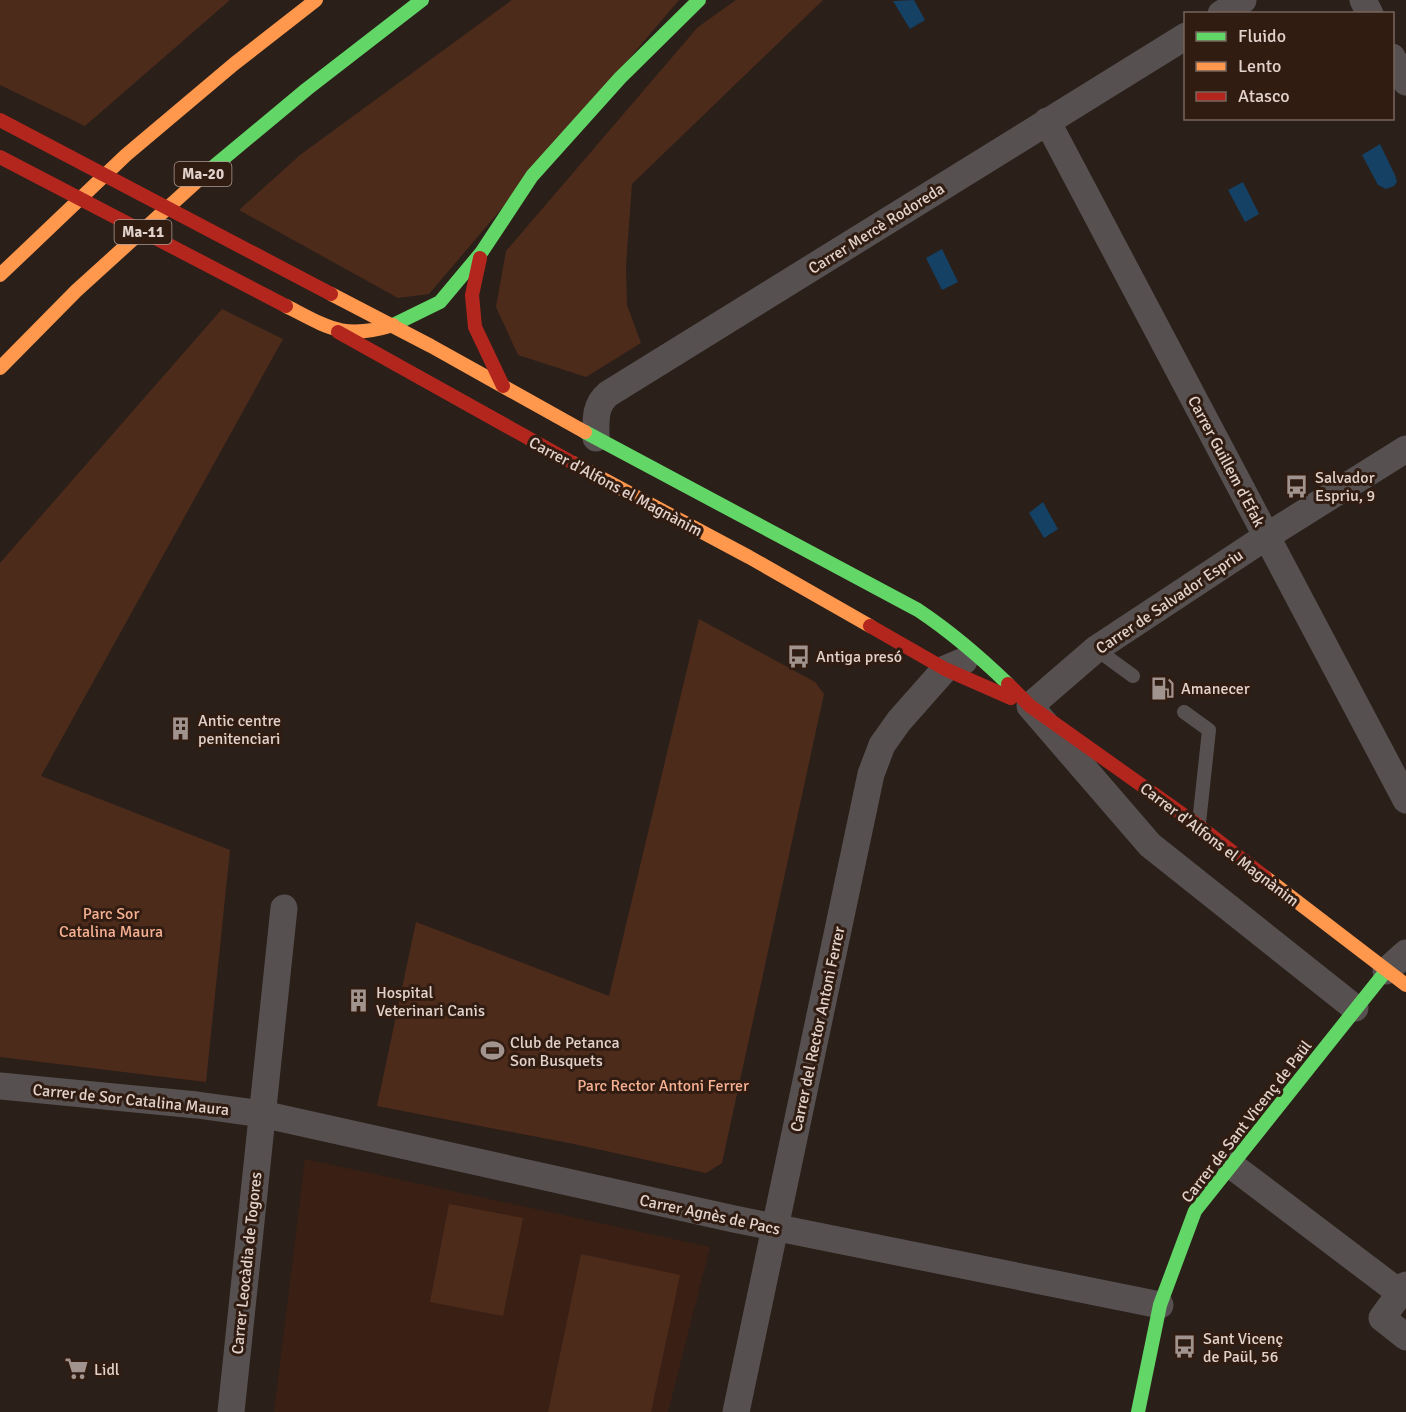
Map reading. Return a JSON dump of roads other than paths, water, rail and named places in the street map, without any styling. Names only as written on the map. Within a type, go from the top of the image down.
[{"type":"main road","points":[[0,275],[134,147],[316,0]]},
{"type":"main road","name":"Ma-20","points":[[0,368],[72,294],[187,188],[298,94],[422,0]]},
{"type":"main road","points":[[338,332],[366,334],[393,326],[440,302],[481,253],[532,176],[620,78],[699,0]]},
{"type":"main road","name":"Carrer d'Alfons el Magnànim","points":[[0,120],[393,326],[596,438],[918,610],[978,655],[1030,706],[1399,970]]},
{"type":"main road","name":"Carrer d'Alfons el Magnànim","points":[[0,157],[338,332],[542,447],[750,556],[945,669],[1030,706]]},
{"type":"main road","points":[[481,253],[472,295],[475,327],[503,386]]},
{"type":"main road","name":"Carrer de Sant Vicenç de Paül","points":[[1138,1412],[1160,1305],[1196,1211],[1355,1008],[1399,970]]},
{"type":"street","points":[[1224,12],[1243,0]]},
{"type":"street","name":"Carrer Mercè Rodoreda","points":[[596,438],[597,410],[608,394],[1184,37]]},
{"type":"street","points":[[1394,61],[1406,82]]},
{"type":"street","name":"Carrer Guillem d'Efak","points":[[1047,122],[1406,800]]},
{"type":"street","name":"Carrer de Salvador Espriu","points":[[1030,706],[1096,649],[1267,536],[1406,449]]},
{"type":"street","points":[[945,669],[978,655]]},
{"type":"street","name":"Carrer del Rector Antoni Ferrer","points":[[736,1412],[871,774],[882,745],[899,721],[945,669]]},
{"type":"street","name":"Carrer d'Alfons el Magnànim","points":[[1030,706],[1150,845],[1355,1008]]},
{"type":"street","name":"Carrer Leocàdia de Togores","points":[[231,1412],[284,908]]},
{"type":"street","name":"Carrer de Sor Catalina Maura","points":[[0,1086],[262,1113]]},
{"type":"street","name":"Carrer Agnès de Pacs","points":[[262,1113],[775,1228],[1160,1305]]},
{"type":"street","points":[[1231,1165],[1403,1289],[1382,1318],[1406,1336]]},
{"type":"lane","points":[[1096,649],[1133,676]]},
{"type":"lane","points":[[1184,712],[1209,730],[1199,826]]},
{"type":"water","points":[[914,0],[925,20],[910,29],[893,1]]},
{"type":"water","points":[[1380,144],[1397,182],[1386,189],[1378,185],[1362,155]]},
{"type":"water","points":[[1243,182],[1259,214],[1245,222],[1228,190]]},
{"type":"water","points":[[942,249],[958,282],[942,290],[926,258]]},
{"type":"water","points":[[1043,502],[1058,529],[1044,538],[1029,513]]},
{"type":"place","name":"Salvador Espriu, 9","points":[[1297,486]]},
{"type":"place","name":"Antiga presó","points":[[798,656]]},
{"type":"place","name":"Amanecer","points":[[1163,688]]},
{"type":"place","name":"Antic centre penitenciari","points":[[180,729]]},
{"type":"place","name":"Hospital Veterinari Canis","points":[[358,1001]]},
{"type":"place","name":"Club de Petanca Son Busquets","points":[[492,1051]]},
{"type":"place","name":"Sant Vicenç de Paül, 56","points":[[1185,1347]]},
{"type":"place","name":"Lidl","points":[[76,1369]]},
{"type":"park label","name":"Parc Sor Catalina Maura","points":[[111,922]]},
{"type":"park label","name":"Parc Rector Antoni Ferrer","points":[[663,1085]]}]
